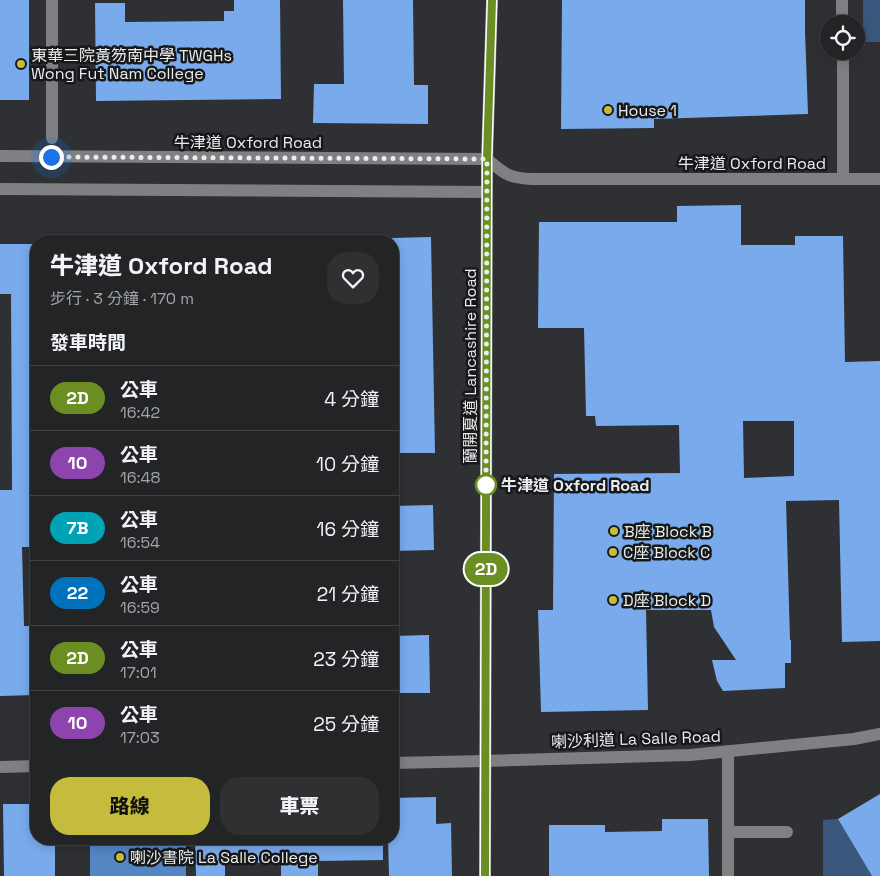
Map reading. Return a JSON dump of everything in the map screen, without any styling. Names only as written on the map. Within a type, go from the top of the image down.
[{"type":"street","points":[[52,0],[52,138]]},
{"type":"street","name":"蘭開夏道 Lancashire Road","points":[[484,876],[487,159],[492,0]]},
{"type":"street","points":[[842,0],[842,15]]},
{"type":"street","points":[[843,60],[843,179]]},
{"type":"street","name":"牛津道 Oxford Road","points":[[0,156],[487,159],[504,173],[520,178],[532,179],[880,179]]},
{"type":"street","points":[[0,189],[487,192]]},
{"type":"street","name":"喇沙利道 La Salle Road","points":[[399,763],[690,755],[854,739],[880,734]]},
{"type":"street","points":[[728,752],[728,876]]},
{"type":"street","points":[[0,767],[30,766]]},
{"type":"street","points":[[728,832],[787,832]]},
{"type":"shaded area","points":[[863,0],[880,0],[880,42],[865,42],[865,15],[863,15]]},
{"type":"shaded area","points":[[838,819],[872,876],[823,876],[823,820]]},
{"type":"shaded area","points":[[90,845],[186,845],[186,876],[90,876]]},
{"type":"building","points":[[0,0],[29,0],[29,100],[0,100]]},
{"type":"building","points":[[234,0],[280,0],[281,99],[96,101],[95,3],[125,3],[125,22],[224,21],[224,11],[234,11]]},
{"type":"building","points":[[343,0],[413,0],[414,85],[428,85],[428,124],[313,123],[314,84],[344,84]]},
{"type":"building","points":[[562,0],[805,0],[808,114],[654,119],[654,128],[561,129]]},
{"type":"building","points":[[741,205],[741,245],[795,245],[795,236],[843,236],[845,362],[880,361],[880,641],[842,642],[839,500],[786,501],[791,663],[785,663],[785,688],[723,691],[717,681],[712,660],[736,660],[714,627],[711,610],[646,610],[648,710],[541,712],[538,610],[553,610],[554,474],[680,473],[679,425],[596,426],[595,416],[586,416],[584,328],[538,328],[539,222],[677,222],[677,206]],"holes":[[[743,421],[794,421],[794,476],[744,478]]]},
{"type":"building","points":[[431,237],[435,453],[399,453],[399,238]]},
{"type":"building","points":[[0,244],[30,244],[30,547],[22,547],[24,626],[30,626],[30,695],[0,696],[0,490],[12,490],[11,294],[0,294]]},
{"type":"building","points":[[433,505],[434,550],[399,551],[399,506]]},
{"type":"building","points":[[429,635],[430,693],[399,693],[399,636]]},
{"type":"building","points":[[880,794],[880,876],[872,876],[838,819]]},
{"type":"building","points":[[436,797],[436,824],[451,823],[452,876],[389,876],[388,845],[399,845],[399,798]]},
{"type":"building","points":[[3,804],[30,804],[30,845],[55,845],[55,876],[4,876]]},
{"type":"building","points":[[662,819],[708,819],[709,876],[549,876],[549,825],[605,825],[605,832],[662,831]]},
{"type":"building","points":[[195,845],[383,845],[383,860],[318,861],[318,876],[281,876],[281,862],[225,864],[225,876],[196,876]]},
{"type":"bus line","name":"2D","points":[[485,876],[487,159],[492,0]]},
{"type":"place","name":"東華三院黃笏南中學 TWGHs Wong Fut Nam College","points":[[21,64]]},
{"type":"place","name":"House 1","points":[[608,110]]},
{"type":"place","name":"牛津道 Oxford Road","points":[[486,485]]},
{"type":"place","name":"B座 Block B","points":[[614,531]]},
{"type":"place","name":"C座 Block C","points":[[613,552]]},
{"type":"place","name":"D座 Block D","points":[[613,600]]},
{"type":"place","name":"喇沙書院 La Salle College","points":[[120,857]]},
{"type":"route","points":[[51,157],[487,159],[486,485]]}]
